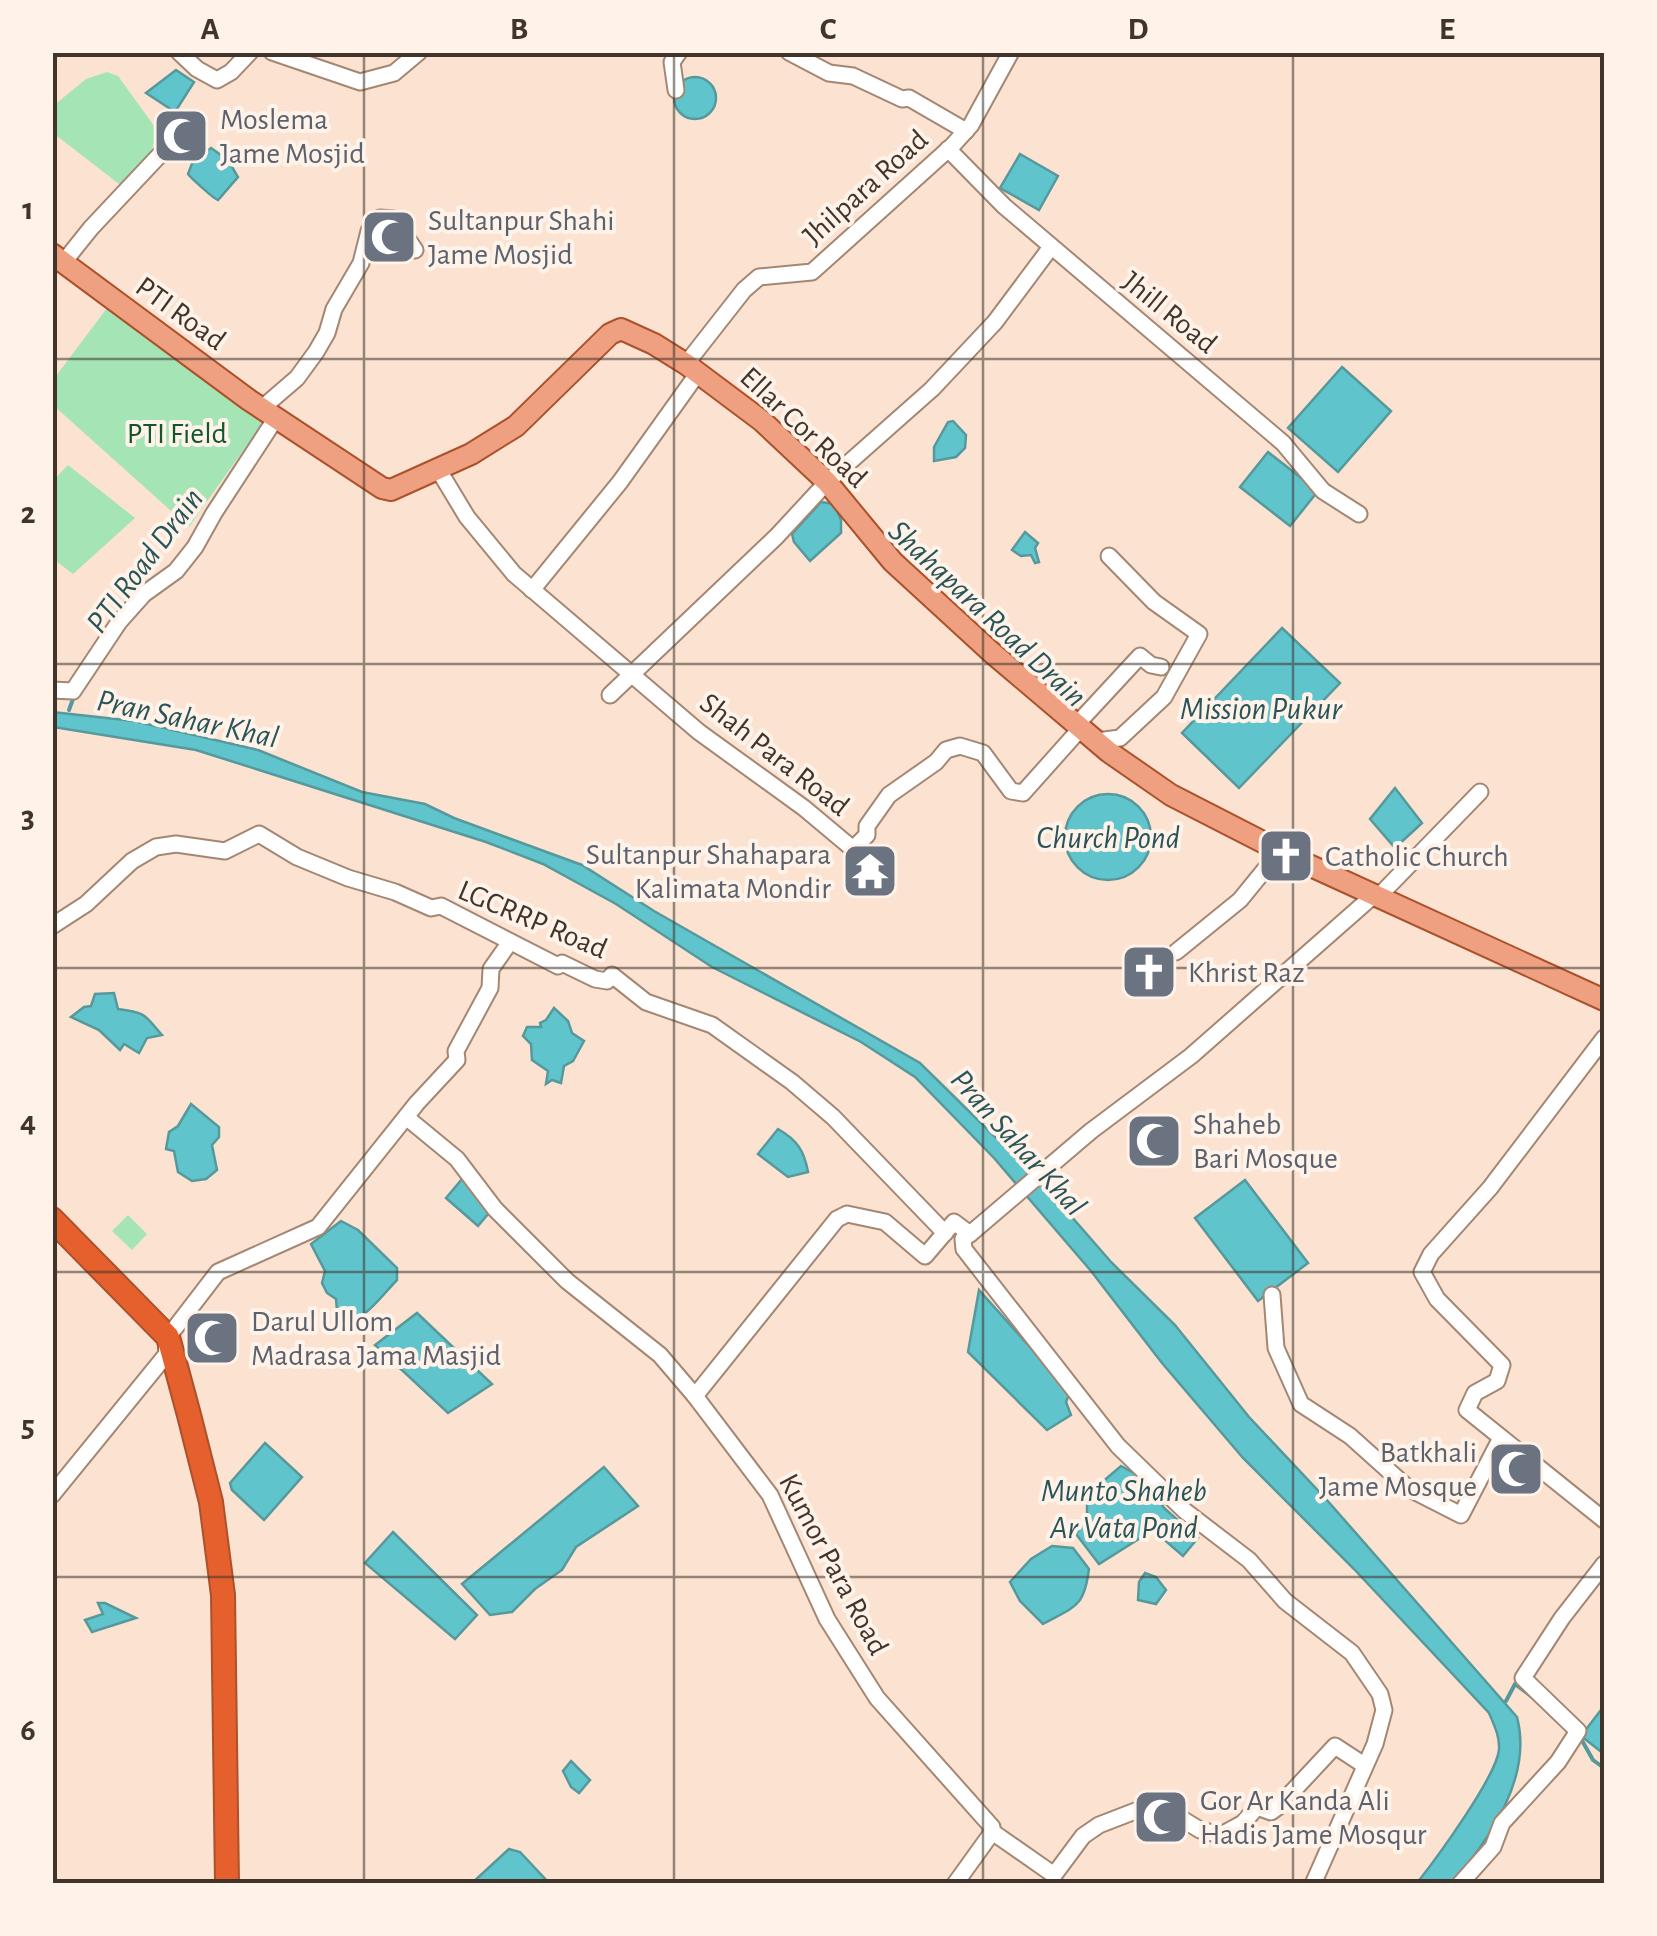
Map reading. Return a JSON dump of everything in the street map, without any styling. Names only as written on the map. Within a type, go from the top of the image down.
[{"type":"highway","points":[[52,1220],[168,1337],[211,1502],[223,1595],[228,1884]]},
{"type":"main road","name":"PTI Road","points":[[58,259],[268,413],[382,488],[391,490],[471,454]]},
{"type":"main road","name":"Ellar Cor Road","points":[[471,454],[516,426],[610,334],[622,329],[654,344],[762,421],[827,482],[893,562],[990,651],[1085,731],[1171,795],[1280,851],[1604,1000]]},
{"type":"street","points":[[179,52],[197,69],[218,80],[250,52]]},
{"type":"street","points":[[272,52],[360,82],[394,72],[419,52]]},
{"type":"street","points":[[676,90],[672,62],[679,52]]},
{"type":"street","points":[[789,52],[829,73],[853,76],[909,98],[966,131]]},
{"type":"street","name":"Jhilpara Road","points":[[532,590],[620,482],[744,290],[759,277],[812,272],[966,131],[1011,52]]},
{"type":"street","points":[[58,259],[170,144]]},
{"type":"street","name":"Jhill Road","points":[[948,149],[1004,206],[1283,443],[1323,491],[1359,514]]},
{"type":"street","points":[[52,690],[73,691],[119,622],[144,594],[184,562],[268,413],[327,333],[334,309],[361,264],[374,224],[380,218],[394,220],[415,250]]},
{"type":"street","points":[[610,695],[777,536],[827,482],[932,389],[994,322],[1051,247]]},
{"type":"street","name":"Shah Para Road","points":[[438,468],[466,518],[514,574],[698,732],[804,808],[853,849],[867,835],[867,826],[889,795],[936,762],[946,750],[960,746],[983,753],[1011,792],[1023,793],[1085,731]]},
{"type":"street","points":[[1109,556],[1154,602],[1199,634],[1164,697],[1120,738],[1085,731],[1140,656],[1161,667]]},
{"type":"street","points":[[1314,1884],[1374,1744],[1384,1710],[1380,1694],[1362,1665],[1335,1638],[1286,1601],[1249,1560],[1184,1511],[1118,1446],[964,1249],[964,1239],[1091,1132],[1191,1056],[1376,896],[1480,792]]},
{"type":"street","name":"LGCRRP Road","points":[[52,926],[86,904],[132,861],[156,847],[176,844],[225,851],[259,834],[297,857],[431,908],[441,906],[550,963],[562,964],[594,979],[606,980],[612,974],[646,1002],[712,1025],[792,1082],[833,1117],[945,1233]]},
{"type":"street","points":[[1176,952],[1240,900],[1280,851]]},
{"type":"street","points":[[52,1495],[166,1355],[168,1337],[218,1272],[318,1226],[456,1060],[456,1051],[490,988],[491,969],[510,942]]},
{"type":"street","points":[[1604,1038],[1490,1188],[1431,1254],[1422,1272],[1436,1298],[1502,1365],[1497,1380],[1474,1393],[1467,1410],[1604,1520]]},
{"type":"street","name":"Kumor Para Road","points":[[406,1117],[457,1159],[496,1208],[567,1281],[660,1355],[696,1396],[770,1495],[826,1619],[877,1698],[982,1813],[991,1831],[1054,1875],[1083,1836],[1099,1825],[1156,1803],[1200,1830],[1221,1836],[1243,1823],[1258,1806],[1270,1812],[1278,1807],[1335,1746],[1364,1765]]},
{"type":"street","points":[[696,1396],[837,1219],[848,1214],[885,1222],[925,1256],[954,1222],[970,1234]]},
{"type":"street","points":[[1272,1295],[1276,1348],[1301,1404],[1350,1436],[1408,1488],[1461,1514],[1500,1438]]},
{"type":"street","points":[[1460,1884],[1493,1847],[1502,1823],[1558,1762],[1578,1730],[1523,1678],[1604,1564]]},
{"type":"street","points":[[955,1884],[991,1831]]},
{"type":"green space","points":[[107,72],[118,76],[157,130],[151,154],[123,187],[53,133],[52,107],[86,79]]},
{"type":"green space","name":"PTI Field","points":[[107,308],[264,421],[189,527],[53,405],[53,380]]},
{"type":"green space","points":[[68,465],[135,518],[73,574],[52,558],[53,481]]},
{"type":"green space","points":[[128,1215],[147,1234],[132,1250],[112,1231]]},
{"type":"water","points":[[176,70],[194,82],[175,112],[146,93]]},
{"type":"water","points":[[695,77],[710,83],[716,98],[710,113],[695,119],[680,113],[674,98],[680,83]]},
{"type":"water","points":[[211,148],[228,160],[238,177],[218,200],[188,174],[193,161]]},
{"type":"water","points":[[1020,154],[1058,176],[1039,210],[1000,188]]},
{"type":"water","points":[[1342,367],[1391,411],[1338,472],[1288,428]]},
{"type":"water","points":[[953,421],[966,435],[965,448],[956,457],[934,461],[934,447],[948,422]]},
{"type":"water","points":[[1268,452],[1318,491],[1290,526],[1240,487]]},
{"type":"water","points":[[821,502],[834,504],[841,520],[841,533],[810,561],[792,534]]},
{"type":"water","points":[[1025,532],[1038,543],[1035,548],[1039,562],[1035,563],[1031,555],[1021,556],[1012,550]]},
{"type":"water","name":"Mission Pukur","points":[[1282,628],[1340,683],[1239,788],[1182,733]]},
{"type":"water","points":[[52,712],[134,721],[258,750],[362,792],[425,804],[582,865],[654,911],[920,1063],[1045,1186],[1111,1262],[1175,1325],[1249,1417],[1517,1717],[1519,1762],[1505,1806],[1453,1883],[1417,1883],[1488,1779],[1499,1750],[1489,1713],[1243,1458],[994,1158],[915,1077],[861,1042],[712,967],[616,904],[543,864],[486,842],[196,750],[53,727]]},
{"type":"water","points":[[1395,788],[1422,823],[1395,848],[1370,819]]},
{"type":"water","name":"Church Pond","points":[[1108,794],[1138,807],[1151,837],[1138,867],[1108,880],[1078,867],[1065,837],[1078,807]]},
{"type":"water","points":[[114,993],[118,1009],[144,1016],[162,1035],[147,1038],[139,1053],[124,1044],[120,1050],[99,1030],[71,1017],[91,1006],[95,994]]},
{"type":"water","points":[[554,1008],[568,1021],[572,1033],[584,1041],[573,1061],[564,1066],[561,1083],[552,1080],[546,1084],[548,1071],[532,1060],[531,1044],[523,1036],[527,1027],[541,1027],[540,1023]]},
{"type":"water","points":[[191,1104],[219,1127],[219,1137],[212,1145],[217,1170],[206,1179],[192,1181],[178,1172],[174,1151],[166,1149],[169,1132],[178,1126]]},
{"type":"water","points":[[778,1129],[799,1146],[808,1172],[788,1177],[758,1154]]},
{"type":"water","points":[[462,1179],[494,1207],[478,1226],[446,1198]]},
{"type":"water","points":[[1245,1180],[1308,1263],[1258,1301],[1195,1218]]},
{"type":"water","points":[[341,1221],[358,1230],[397,1268],[397,1280],[378,1301],[363,1315],[347,1322],[338,1322],[336,1299],[322,1283],[325,1271],[311,1244]]},
{"type":"water","points":[[979,1290],[1070,1392],[1066,1402],[1071,1415],[1047,1430],[968,1352]]},
{"type":"water","points":[[417,1313],[492,1384],[448,1413],[375,1345]]},
{"type":"water","points":[[265,1443],[302,1477],[264,1520],[232,1490],[230,1483]]},
{"type":"water","name":"Munto Shaheb Ar Vata Pond","points":[[1121,1466],[1147,1480],[1164,1508],[1198,1538],[1183,1556],[1153,1530],[1099,1564],[1076,1534],[1087,1517],[1087,1495]]},
{"type":"water","points":[[604,1467],[638,1506],[576,1547],[562,1570],[512,1612],[490,1615],[462,1584]]},
{"type":"water","points":[[393,1532],[477,1615],[455,1639],[365,1563]]},
{"type":"water","points":[[1052,1546],[1073,1548],[1089,1569],[1076,1604],[1043,1624],[1020,1601],[1010,1582],[1031,1559]]},
{"type":"water","points":[[1145,1573],[1156,1577],[1166,1590],[1156,1604],[1138,1600],[1139,1582]]},
{"type":"water","points":[[98,1603],[136,1618],[92,1632],[85,1620],[103,1614]]},
{"type":"water","points":[[1604,1706],[1604,1754],[1581,1736]]},
{"type":"water","points":[[571,1761],[590,1780],[579,1793],[563,1771]]},
{"type":"water","points":[[509,1849],[520,1852],[549,1883],[472,1883]]},
{"type":"waterway","name":"PTI Road Drain","points":[[69,710],[74,696]]},
{"type":"waterway","points":[[1506,1701],[1515,1684],[1535,1699]]},
{"type":"waterway","points":[[1580,1737],[1593,1760],[1604,1768]]},
{"type":"place","name":"Moslema Jame Mosjid","points":[[181,136]]},
{"type":"place","name":"Sultanpur Shahi Jame Mosjid","points":[[389,237]]},
{"type":"place","name":"Catholic Church","points":[[1286,856]]},
{"type":"place","name":"Sultanpur Shahapara Kalimata Mondir","points":[[870,871]]},
{"type":"place","name":"Khrist Raz","points":[[1149,972]]},
{"type":"place","name":"Shaheb Bari Mosque","points":[[1154,1141]]},
{"type":"place","name":"Darul Ullom Madrasa Jama Masjid","points":[[212,1338]]},
{"type":"place","name":"Batkhali Jame Mosque","points":[[1516,1469]]},
{"type":"place","name":"Gor Ar Kanda Ali Hadis Jame Mosqur","points":[[1161,1817]]},
{"type":"water label","name":"Shahapara Road Drain","points":[[988,613]]},
{"type":"water label","name":"Pran Sahar Khal","points":[[188,718]]},
{"type":"water label","name":"Pran Sahar Khal","points":[[1019,1142]]}]
